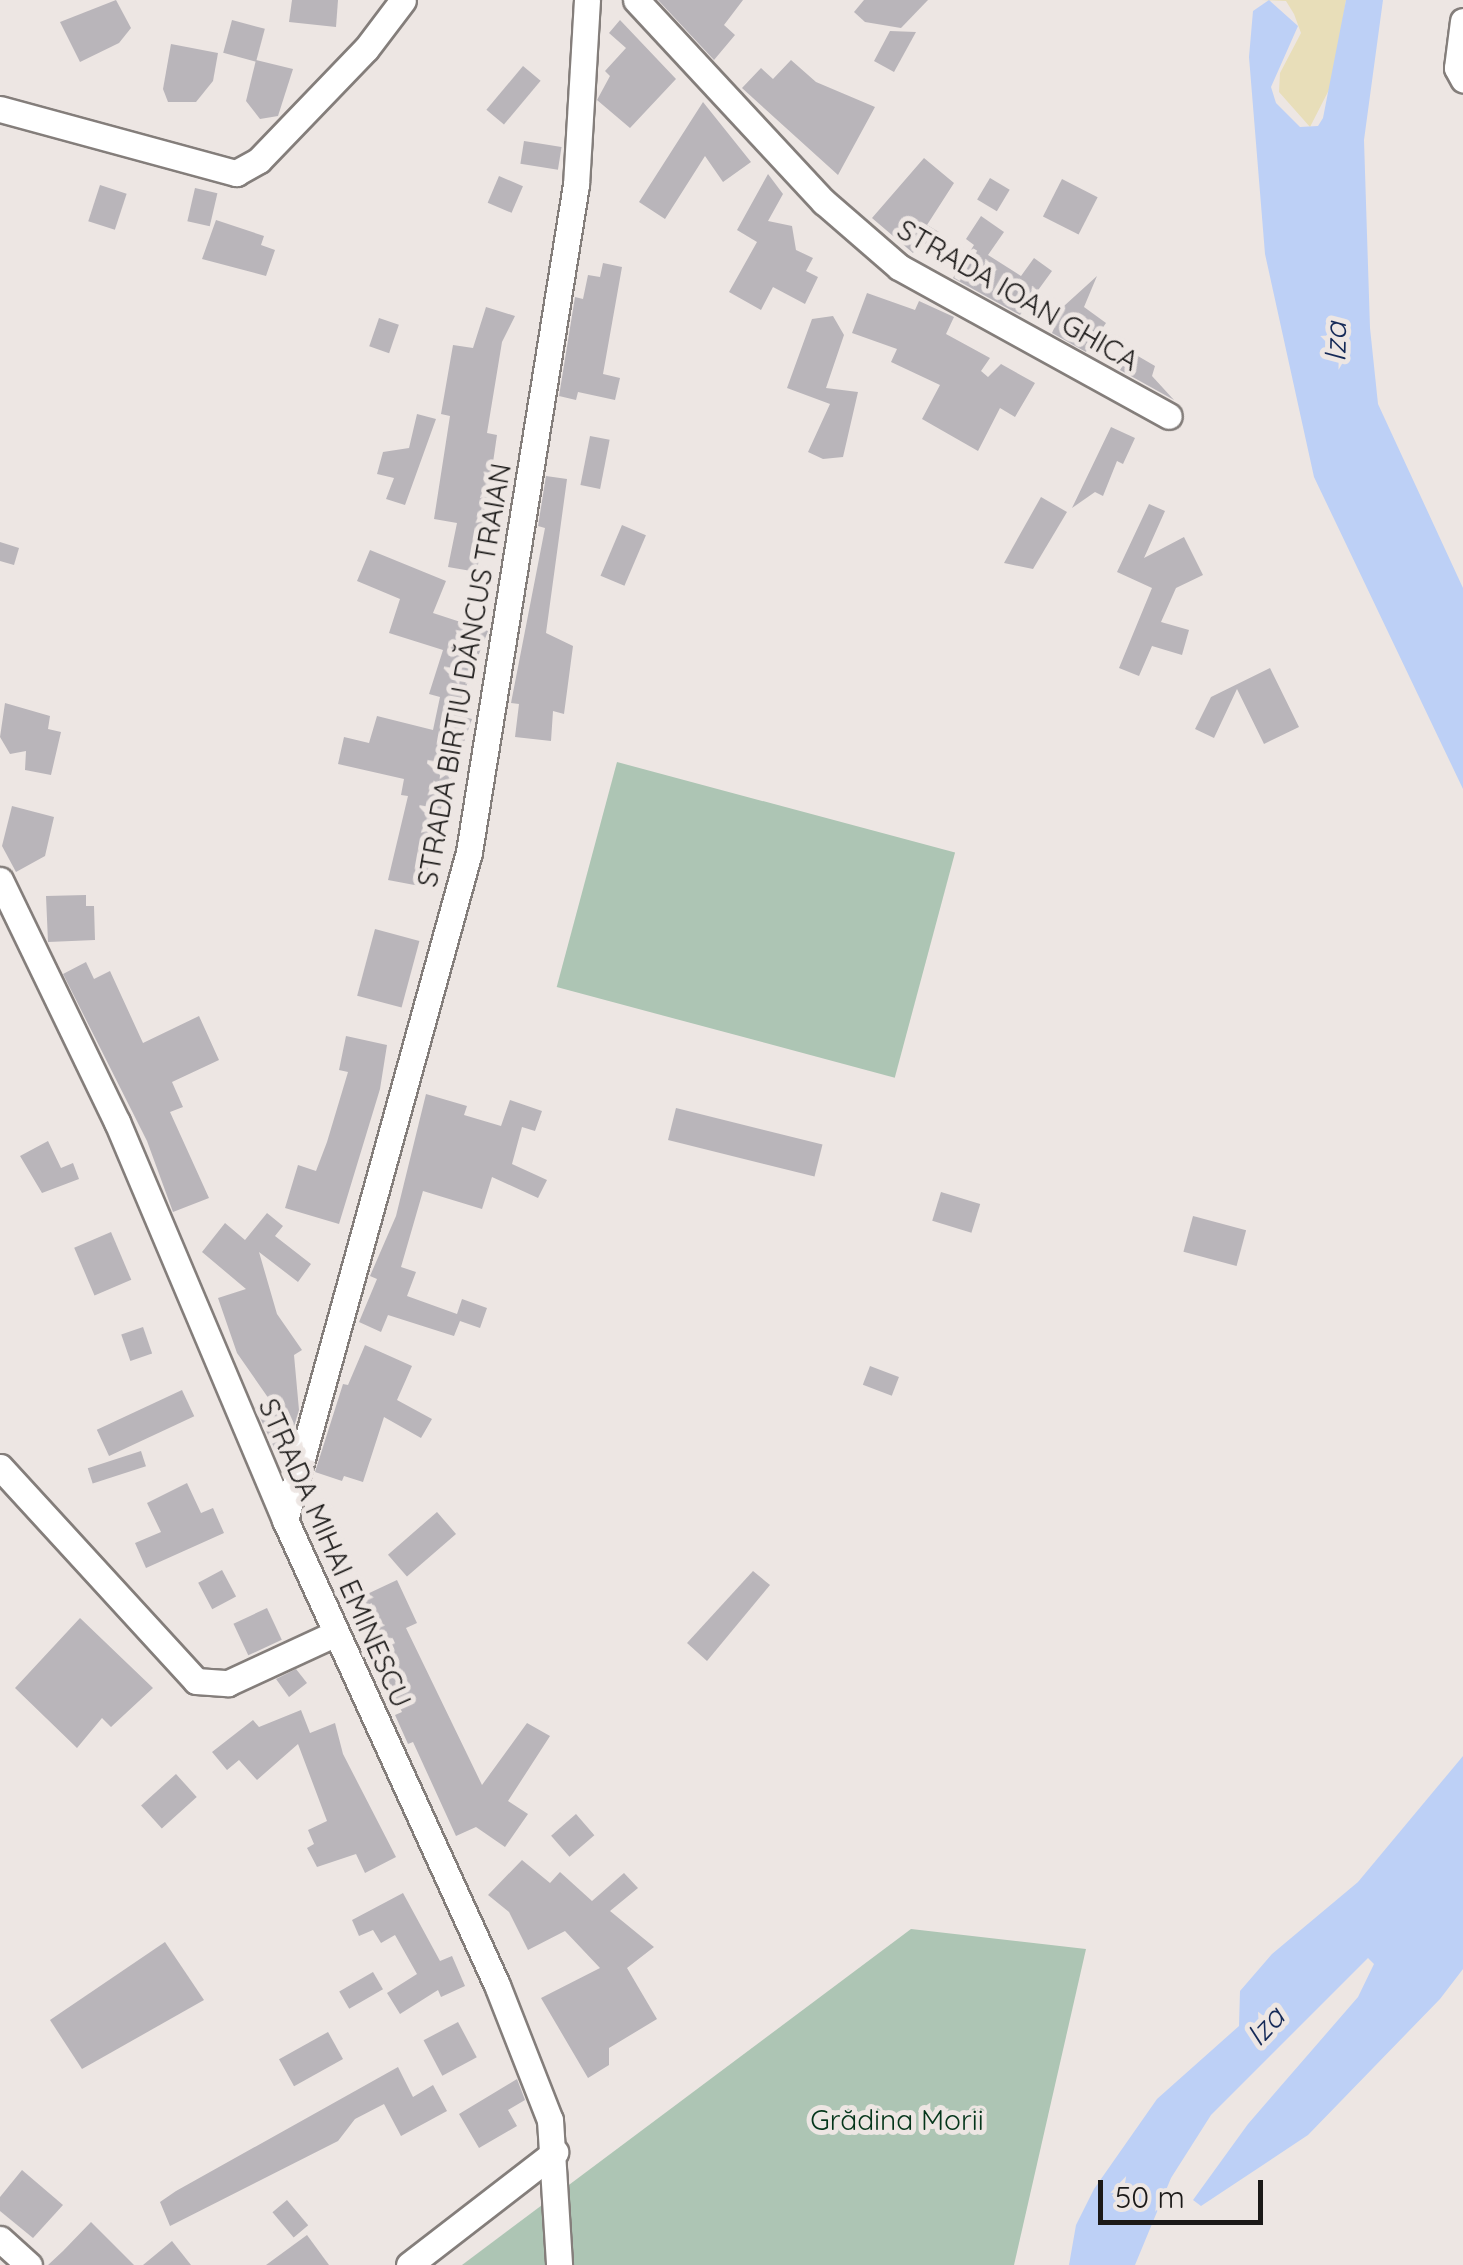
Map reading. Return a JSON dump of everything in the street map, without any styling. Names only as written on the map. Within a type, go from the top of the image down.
[{"type":"street","points":[[0,109],[236,173],[259,160],[366,49],[404,0]]},
{"type":"street","name":"STRADA BIRTIU DĂNCUS TRAIAN","points":[[285,1520],[469,852],[576,185],[587,0]]},
{"type":"street","name":"STRADA IOAN GHICA","points":[[636,0],[824,202],[898,267],[1169,416]]},
{"type":"street","points":[[1463,21],[1457,68],[1463,79]]},
{"type":"street","name":"STRADA MIHAI EMINESCU","points":[[0,880],[116,1122],[285,1520],[497,1984],[556,2152],[559,2265]]},
{"type":"street","points":[[0,1467],[196,1680],[228,1683],[336,1633]]},
{"type":"street","points":[[409,2265],[556,2152]]},
{"type":"street","points":[[0,2239],[29,2265]]},
{"type":"green space","points":[[617,762],[955,853],[895,1078],[557,987]]},
{"type":"green space","name":"Grădina Morii","points":[[911,1929],[1086,1949],[1014,2265],[462,2265]]},
{"type":"sand","points":[[1261,0],[1346,0],[1333,82],[1310,127],[1279,92],[1280,73],[1301,33],[1294,14],[1286,1]]},
{"type":"water","name":"Iza","points":[[1269,0],[1298,26],[1271,87],[1276,103],[1300,127],[1318,126],[1323,118],[1346,0],[1383,0],[1364,140],[1370,328],[1378,404],[1463,588],[1463,789],[1314,477],[1265,254],[1249,57],[1253,11]]},
{"type":"water","name":"Iza","points":[[1463,1756],[1463,1969],[1440,1999],[1308,2135],[1201,2206],[1193,2200],[1248,2124],[1358,1997],[1374,1964],[1368,1958],[1211,2115],[1171,2178],[1135,2265],[1069,2265],[1076,2225],[1094,2189],[1157,2099],[1239,2026],[1240,1991],[1272,1954],[1358,1882]]},
{"type":"building","points":[[116,0],[131,28],[119,43],[80,62],[60,22]]},
{"type":"building","points":[[292,0],[338,0],[336,27],[289,22]]},
{"type":"building","points":[[658,0],[743,0],[724,25],[735,35],[714,60]]},
{"type":"building","points":[[864,0],[928,0],[901,28],[865,22],[854,12]]},
{"type":"building","points":[[232,20],[265,29],[256,62],[223,53]]},
{"type":"building","points":[[620,20],[676,79],[630,128],[597,100],[610,76],[605,71],[626,48],[609,33]]},
{"type":"building","points":[[890,31],[916,32],[894,72],[874,61]]},
{"type":"building","points":[[171,44],[218,53],[213,81],[196,102],[168,102],[163,89]]},
{"type":"building","points":[[256,60],[293,69],[278,116],[260,119],[246,101]]},
{"type":"building","points":[[791,60],[816,82],[875,107],[838,175],[742,88],[761,68],[773,79]]},
{"type":"building","points":[[523,66],[541,81],[504,124],[486,110]]},
{"type":"building","points":[[703,102],[751,162],[723,182],[705,156],[665,219],[639,202]]},
{"type":"building","points":[[524,141],[562,147],[558,170],[520,164]]},
{"type":"building","points":[[924,158],[954,183],[927,225],[939,232],[930,247],[921,241],[913,253],[872,218]]},
{"type":"building","points":[[768,174],[783,194],[768,221],[792,226],[796,250],[813,258],[806,271],[818,277],[805,304],[773,287],[761,310],[729,292],[757,242],[737,230]]},
{"type":"building","points":[[499,176],[523,186],[512,213],[488,203]]},
{"type":"building","points":[[990,178],[1010,190],[997,211],[977,199]]},
{"type":"building","points":[[1062,179],[1098,197],[1079,235],[1043,216]]},
{"type":"building","points":[[100,185],[127,194],[115,230],[88,221]]},
{"type":"building","points":[[195,188],[217,193],[210,226],[187,221]]},
{"type":"building","points":[[981,216],[1004,232],[988,255],[1021,276],[1034,258],[1052,271],[1020,315],[953,278],[974,245],[966,239]]},
{"type":"building","points":[[216,220],[264,236],[261,245],[275,250],[266,276],[202,259]]},
{"type":"building","points":[[603,263],[622,267],[603,374],[620,378],[615,400],[578,392],[576,400],[559,396],[575,297],[583,299],[588,275],[600,277]]},
{"type":"building","points":[[1097,276],[1084,307],[1106,323],[1086,352],[1052,333],[1064,306]]},
{"type":"building","points":[[867,293],[915,310],[919,301],[954,317],[946,334],[990,358],[981,371],[988,377],[1001,364],[1035,383],[1015,417],[1000,408],[978,451],[922,419],[940,385],[891,362],[897,349],[852,333]]},
{"type":"building","points":[[486,307],[515,316],[502,342],[487,433],[497,435],[477,572],[448,567],[457,523],[434,519],[450,416],[441,414],[453,345],[473,348]]},
{"type":"building","points":[[833,316],[844,335],[826,388],[858,392],[843,457],[823,459],[808,452],[830,404],[787,388],[812,319]]},
{"type":"building","points":[[379,318],[399,325],[389,353],[369,346]]},
{"type":"building","points":[[1131,352],[1155,366],[1152,376],[1174,400],[1120,370]]},
{"type":"building","points":[[417,414],[436,419],[405,505],[386,499],[394,478],[377,474],[383,452],[409,448]]},
{"type":"building","points":[[1111,427],[1135,438],[1123,464],[1117,461],[1103,496],[1095,492],[1072,508]]},
{"type":"building","points":[[590,436],[610,440],[600,489],[580,485]]},
{"type":"building","points":[[546,476],[567,479],[546,633],[573,646],[564,714],[553,711],[551,741],[515,737],[519,704],[511,703],[545,528],[538,526]]},
{"type":"building","points":[[1041,497],[1067,512],[1033,569],[1004,563]]},
{"type":"building","points":[[1149,504],[1165,511],[1144,558],[1184,537],[1203,575],[1176,588],[1161,622],[1189,630],[1182,655],[1152,646],[1139,676],[1119,668],[1152,588],[1117,572]]},
{"type":"building","points":[[622,525],[646,535],[624,586],[601,576]]},
{"type":"building","points":[[0,542],[19,548],[14,565],[0,561]]},
{"type":"building","points":[[370,550],[446,581],[433,613],[488,631],[455,715],[472,719],[436,823],[425,887],[388,880],[408,796],[401,795],[404,779],[338,764],[344,737],[369,743],[377,716],[433,730],[440,697],[429,694],[443,650],[389,633],[400,599],[357,581]]},
{"type":"building","points":[[1270,668],[1299,727],[1264,744],[1237,689],[1214,738],[1195,729],[1211,697]]},
{"type":"building","points":[[5,703],[50,716],[48,729],[61,732],[51,775],[25,770],[26,751],[10,754],[0,737]]},
{"type":"building","points":[[12,806],[54,817],[45,856],[16,872],[2,846]]},
{"type":"building","points":[[86,895],[86,906],[94,906],[95,940],[48,942],[46,896]]},
{"type":"building","points":[[375,929],[419,941],[402,1008],[357,996]]},
{"type":"building","points":[[86,962],[94,979],[110,971],[143,1043],[199,1016],[219,1060],[172,1082],[183,1107],[170,1112],[209,1198],[173,1212],[147,1141],[63,974]]},
{"type":"building","points":[[346,1036],[387,1045],[380,1089],[339,1224],[285,1208],[298,1165],[316,1171],[327,1142],[348,1072],[339,1070]]},
{"type":"building","points":[[426,1094],[467,1106],[464,1115],[501,1126],[510,1100],[542,1111],[535,1131],[522,1127],[512,1164],[547,1180],[538,1198],[492,1177],[482,1209],[423,1191],[401,1267],[416,1272],[407,1296],[457,1314],[462,1299],[487,1308],[480,1328],[460,1321],[454,1336],[388,1315],[381,1332],[359,1322],[377,1279],[370,1276],[396,1216]]},
{"type":"building","points":[[676,1108],[823,1145],[815,1177],[668,1140]]},
{"type":"building","points":[[48,1141],[61,1168],[73,1163],[79,1179],[42,1193],[20,1156]]},
{"type":"building","points":[[941,1192],[980,1204],[971,1233],[932,1221]]},
{"type":"building","points":[[267,1213],[283,1226],[275,1236],[311,1264],[298,1282],[259,1252],[277,1314],[302,1350],[294,1355],[299,1410],[287,1450],[278,1456],[255,1407],[269,1399],[237,1353],[218,1298],[246,1289],[202,1252],[225,1223],[245,1240]]},
{"type":"building","points":[[1193,1216],[1246,1230],[1237,1266],[1183,1252]]},
{"type":"building","points":[[111,1232],[131,1280],[94,1295],[74,1248]]},
{"type":"building","points":[[143,1327],[152,1353],[130,1361],[121,1334]]},
{"type":"building","points":[[365,1345],[412,1366],[397,1400],[432,1419],[421,1438],[384,1417],[363,1482],[344,1476],[342,1481],[315,1472],[343,1384],[348,1385]]},
{"type":"building","points":[[870,1366],[899,1377],[892,1396],[863,1385]]},
{"type":"building","points":[[182,1390],[194,1416],[109,1456],[97,1430]]},
{"type":"building","points":[[141,1451],[146,1466],[93,1484],[88,1468]]},
{"type":"building","points":[[187,1483],[201,1513],[213,1508],[224,1533],[146,1568],[135,1543],[161,1532],[147,1503]]},
{"type":"building","points":[[437,1512],[456,1534],[407,1577],[388,1555]]},
{"type":"building","points":[[222,1570],[236,1596],[212,1609],[198,1583]]},
{"type":"building","points":[[753,1571],[770,1585],[707,1661],[687,1643]]},
{"type":"building","points":[[397,1580],[417,1623],[406,1628],[482,1785],[527,1723],[550,1736],[508,1801],[528,1814],[505,1847],[476,1827],[456,1836],[413,1742],[408,1744],[395,1715],[402,1712],[348,1603]]},
{"type":"building","points":[[267,1608],[282,1640],[248,1655],[233,1624]]},
{"type":"building","points":[[80,1618],[153,1688],[111,1727],[102,1718],[77,1748],[15,1688]]},
{"type":"building","points":[[296,1669],[307,1683],[289,1697],[276,1679]]},
{"type":"building","points":[[301,1710],[310,1733],[335,1723],[343,1754],[396,1857],[365,1873],[356,1854],[317,1867],[307,1848],[314,1844],[308,1830],[327,1821],[298,1744],[257,1780],[239,1760],[227,1770],[212,1752],[253,1720],[259,1727]]},
{"type":"building","points":[[176,1774],[197,1797],[162,1828],[141,1805]]},
{"type":"building","points":[[576,1814],[594,1835],[569,1857],[551,1836]]},
{"type":"building","points":[[522,1860],[550,1883],[560,1872],[592,1901],[624,1873],[638,1888],[610,1911],[654,1947],[627,1968],[657,2019],[609,2048],[609,2065],[588,2078],[541,1998],[600,1968],[565,1931],[528,1950],[509,1912],[488,1895]]},
{"type":"building","points":[[403,1893],[440,1961],[452,1956],[465,1986],[441,1997],[438,1990],[400,2014],[387,1993],[417,1974],[395,1935],[381,1943],[373,1930],[359,1936],[352,1920]]},
{"type":"building","points":[[165,1942],[204,2000],[82,2069],[50,2020]]},
{"type":"building","points":[[373,1972],[383,1989],[349,2009],[339,1992]]},
{"type":"building","points":[[458,2022],[477,2057],[442,2076],[424,2040]]},
{"type":"building","points":[[328,2032],[343,2059],[294,2086],[279,2059]]},
{"type":"building","points":[[398,2067],[413,2097],[433,2085],[447,2111],[401,2136],[384,2104],[355,2119],[338,2141],[170,2226],[160,2202]]},
{"type":"building","points":[[517,2079],[525,2100],[508,2110],[517,2126],[479,2148],[459,2114]]},
{"type":"building","points":[[22,2170],[63,2205],[33,2238],[0,2211],[0,2197]]},
{"type":"building","points":[[287,2200],[308,2225],[294,2237],[272,2212]]},
{"type":"building","points":[[91,2222],[134,2265],[48,2265]]},
{"type":"building","points":[[307,2235],[329,2265],[266,2265]]},
{"type":"building","points":[[172,2241],[191,2265],[143,2265]]}]
